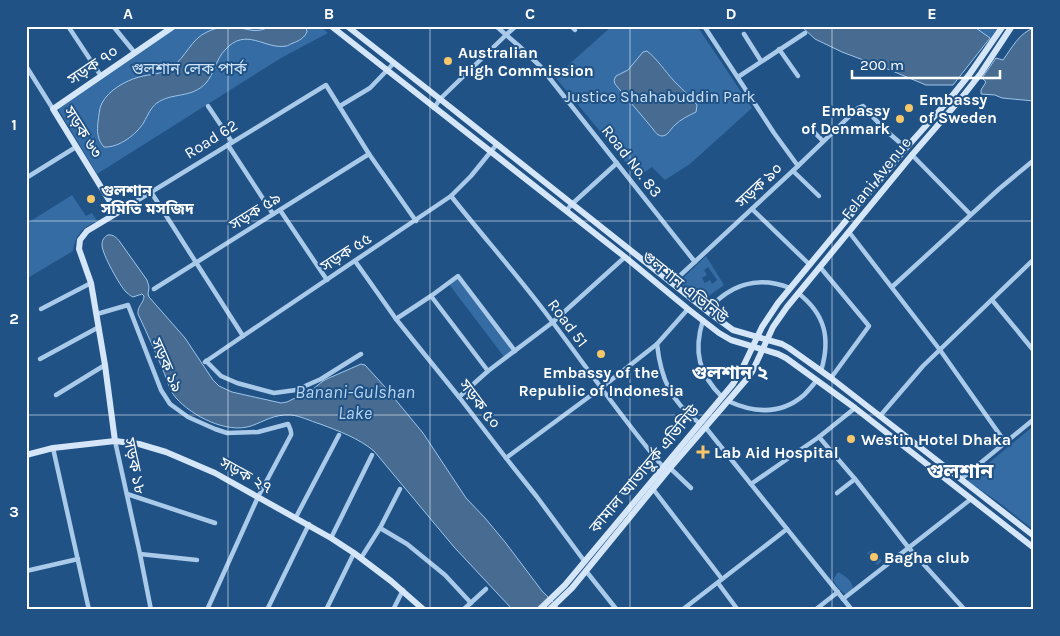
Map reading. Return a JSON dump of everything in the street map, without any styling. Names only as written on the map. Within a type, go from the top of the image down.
[{"type":"main road","name":"সড়ক ৭০","points":[[53,109],[174,26]]},
{"type":"main road","name":"গুলশান এভিনিউ","points":[[331,26],[719,333],[730,340],[782,355],[854,408],[1034,548]]},
{"type":"main road","name":"গুলশান এভিনিউ","points":[[347,26],[707,312],[733,330],[786,346],[880,416],[1034,536]]},
{"type":"main road","name":"Felani Avenue","points":[[757,337],[768,317],[790,288],[906,148],[953,95],[1003,26]]},
{"type":"main road","name":"Felani Avenue","points":[[763,349],[776,322],[798,293],[981,73],[1012,26]]},
{"type":"main road","name":"সড়ক ৬৩","points":[[53,109],[114,215]]},
{"type":"main road","points":[[906,148],[912,155]]},
{"type":"main road","name":"সড়ক ১৮","points":[[114,215],[87,231],[80,240],[79,249],[91,283],[97,314],[115,441]]},
{"type":"main road","name":"কামাল আতাতুর্ক এভিনিউ","points":[[584,566],[666,468],[699,423],[738,377],[757,337]]},
{"type":"main road","name":"কামাল আতাতুর্ক এভিনিউ","points":[[549,610],[565,585],[654,488],[666,468],[706,428],[749,376],[763,349]]},
{"type":"main road","name":"সড়ক ২৭","points":[[26,455],[53,448],[115,441],[139,444],[166,452],[215,473],[309,524],[361,558],[424,610]]},
{"type":"main road","name":"কামাল আতাতুর্ক এভিনিউ","points":[[539,610],[557,597]]},
{"type":"street","points":[[68,26],[101,76]]},
{"type":"street","points":[[113,26],[136,53]]},
{"type":"street","name":"Road No. 83","points":[[496,26],[540,66],[695,262]]},
{"type":"street","points":[[434,108],[440,99],[516,26]]},
{"type":"street","points":[[704,26],[774,133],[798,166]]},
{"type":"street","points":[[738,77],[805,33]]},
{"type":"street","points":[[744,34],[761,61]]},
{"type":"street","points":[[779,49],[798,76]]},
{"type":"street","points":[[394,63],[370,88],[340,106],[369,154],[416,221]]},
{"type":"street","name":"সড়ক ৬৩","points":[[26,66],[53,109]]},
{"type":"street","name":"Road 62","points":[[114,215],[326,85],[340,106]]},
{"type":"street","points":[[208,106],[273,214]]},
{"type":"street","name":"সড়ক ৯০","points":[[672,283],[858,108],[863,106],[883,128],[906,148]]},
{"type":"street","points":[[812,130],[824,141]]},
{"type":"street","name":"সড়ক ৫৫","points":[[361,354],[321,379],[296,390],[274,393],[237,383],[221,376],[206,362],[451,196],[471,176],[497,144]]},
{"type":"street","points":[[26,178],[76,147]]},
{"type":"street","name":"সড়ক ৫৯","points":[[154,289],[369,154]]},
{"type":"street","points":[[912,155],[970,214]]},
{"type":"street","points":[[892,287],[970,214],[1034,160]]},
{"type":"street","points":[[566,211],[617,163]]},
{"type":"street","points":[[793,171],[819,196]]},
{"type":"street","points":[[150,192],[243,336]]},
{"type":"street","name":"Road 51","points":[[451,196],[553,322],[647,448],[666,468],[691,488]]},
{"type":"street","points":[[752,209],[810,265]]},
{"type":"street","points":[[280,210],[327,280]]},
{"type":"street","points":[[849,232],[940,350],[1005,442]]},
{"type":"street","points":[[459,396],[488,371],[553,322],[625,257]]},
{"type":"street","points":[[880,416],[923,366],[1034,259]]},
{"type":"street","name":"সড়ক ৫০","points":[[355,261],[396,319],[459,396],[537,497],[584,566],[617,610]]},
{"type":"street","points":[[820,267],[869,326],[830,378]]},
{"type":"street","points":[[396,319],[458,276],[515,350]]},
{"type":"street","points":[[41,309],[91,283]]},
{"type":"street","points":[[707,312],[721,297],[736,288],[746,285],[772,283],[790,288]]},
{"type":"street","points":[[798,293],[811,304],[824,327],[826,354],[821,371]]},
{"type":"street","points":[[431,296],[488,371]]},
{"type":"street","points":[[992,300],[1034,351]]},
{"type":"street","name":"সড়ক ১৯","points":[[97,314],[128,305],[161,390],[170,404],[188,417],[227,433],[258,432],[288,424],[292,432],[291,435],[258,497]]},
{"type":"street","points":[[506,458],[657,344],[688,309]]},
{"type":"street","points":[[703,320],[698,343],[699,360],[705,377],[722,397]]},
{"type":"street","points":[[40,359],[99,327]]},
{"type":"street","points":[[657,344],[660,366],[669,390],[687,414],[699,423]]},
{"type":"street","points":[[56,396],[105,365]]},
{"type":"street","points":[[728,401],[747,408],[767,410],[777,408],[804,395],[817,380]]},
{"type":"street","points":[[751,484],[819,437],[854,408]]},
{"type":"street","points":[[961,479],[1034,419]]},
{"type":"street","points":[[706,428],[852,610]]},
{"type":"street","points":[[296,517],[338,435]]},
{"type":"street","points":[[819,437],[855,479],[908,547],[965,610]]},
{"type":"street","name":"সড়ক ১৮","points":[[115,441],[151,610]]},
{"type":"street","points":[[53,448],[89,610]]},
{"type":"street","points":[[331,538],[372,455]]},
{"type":"street","points":[[837,493],[855,479]]},
{"type":"street","points":[[654,488],[720,581],[738,610]]},
{"type":"street","points":[[361,558],[380,528],[400,489]]},
{"type":"street","points":[[126,494],[214,523]]},
{"type":"street","points":[[207,610],[258,497]]},
{"type":"street","points":[[843,599],[971,499]]},
{"type":"street","points":[[267,610],[309,524]]},
{"type":"street","points":[[380,528],[407,544],[445,576],[471,602]]},
{"type":"street","points":[[682,610],[787,529]]},
{"type":"street","points":[[326,610],[354,553]]},
{"type":"street","points":[[140,554],[197,560]]},
{"type":"street","points":[[26,571],[78,559]]},
{"type":"street","points":[[463,610],[486,589]]},
{"type":"street","points":[[393,610],[402,590]]},
{"type":"street","points":[[815,610],[838,592]]},
{"type":"green space","name":"গুলশান লেক পার্ক","points":[[179,26],[320,26],[328,33],[281,58],[97,174],[58,109]]},
{"type":"green space","name":"Justice Shahabuddin Park","points":[[612,26],[697,26],[752,108],[690,164],[665,180],[652,167],[638,177],[555,77]]},
{"type":"green space","points":[[966,26],[999,26],[990,40],[976,30]]},
{"type":"green space","points":[[72,195],[86,216],[92,213],[97,221],[80,232],[73,251],[26,279],[26,224]]},
{"type":"green space","points":[[706,256],[724,285],[710,295],[703,303],[679,282]],"holes":[[[708,267],[717,280],[712,284],[710,280],[705,283],[702,278],[707,275],[704,270]]]},
{"type":"green space","points":[[458,276],[515,351],[505,358],[448,283]]},
{"type":"green space","points":[[1031,428],[1034,429],[1034,530],[997,501],[967,481]]},
{"type":"green space","name":"Bagha club","points":[[872,550],[882,561],[877,565],[867,553]]},
{"type":"green space","points":[[838,572],[852,584],[853,590],[846,595],[833,580]]},
{"type":"water","points":[[270,26],[306,26],[307,32],[301,39],[287,46],[271,45],[248,39],[233,43],[219,58],[209,79],[200,88],[169,97],[157,103],[141,127],[132,135],[121,143],[104,147],[98,132],[100,107],[105,98],[118,87],[134,79],[168,70],[177,63],[201,35],[210,31],[230,27],[256,31]]},
{"type":"water","points":[[801,26],[970,26],[990,38],[953,85],[926,85],[842,52],[815,39]]},
{"type":"water","points":[[1034,28],[1034,101],[981,94],[981,90],[986,82],[982,78],[996,58],[1003,60],[1020,37]]},
{"type":"water","points":[[647,51],[697,105],[696,112],[680,121],[664,136],[656,133],[615,84],[614,80],[616,76],[628,70],[643,52]]},
{"type":"water","name":"Banani-Gulshan Lake","points":[[108,235],[113,236],[120,242],[147,280],[149,297],[185,338],[219,386],[232,392],[281,403],[313,389],[329,378],[361,364],[365,365],[423,433],[466,498],[505,542],[542,591],[561,610],[512,609],[454,547],[368,446],[341,432],[302,417],[285,415],[251,426],[231,428],[210,422],[183,405],[172,392],[138,314],[144,296],[142,294],[133,297],[123,289],[105,255],[102,243]]},
{"type":"place","name":"Australian High Commission","points":[[448,61]]},
{"type":"place","name":"Embassy of Sweden","points":[[909,108]]},
{"type":"place","name":"Embassy of Denmark","points":[[900,119]]},
{"type":"place","name":"গুলশান সমিতি মসজিদ","points":[[91,199]]},
{"type":"place","name":"Embassy of the Republic of Indonesia","points":[[601,354]]},
{"type":"place","name":"Westin Hotel Dhaka","points":[[851,439]]},
{"type":"place","name":"Lab Aid Hospital","points":[[703,452]]},
{"type":"place","name":"Bagha club","points":[[874,557]]},
{"type":"district","name":"গুলশান ২","points":[[730,373]]},
{"type":"district","name":"গুলশান","points":[[960,471]]}]
